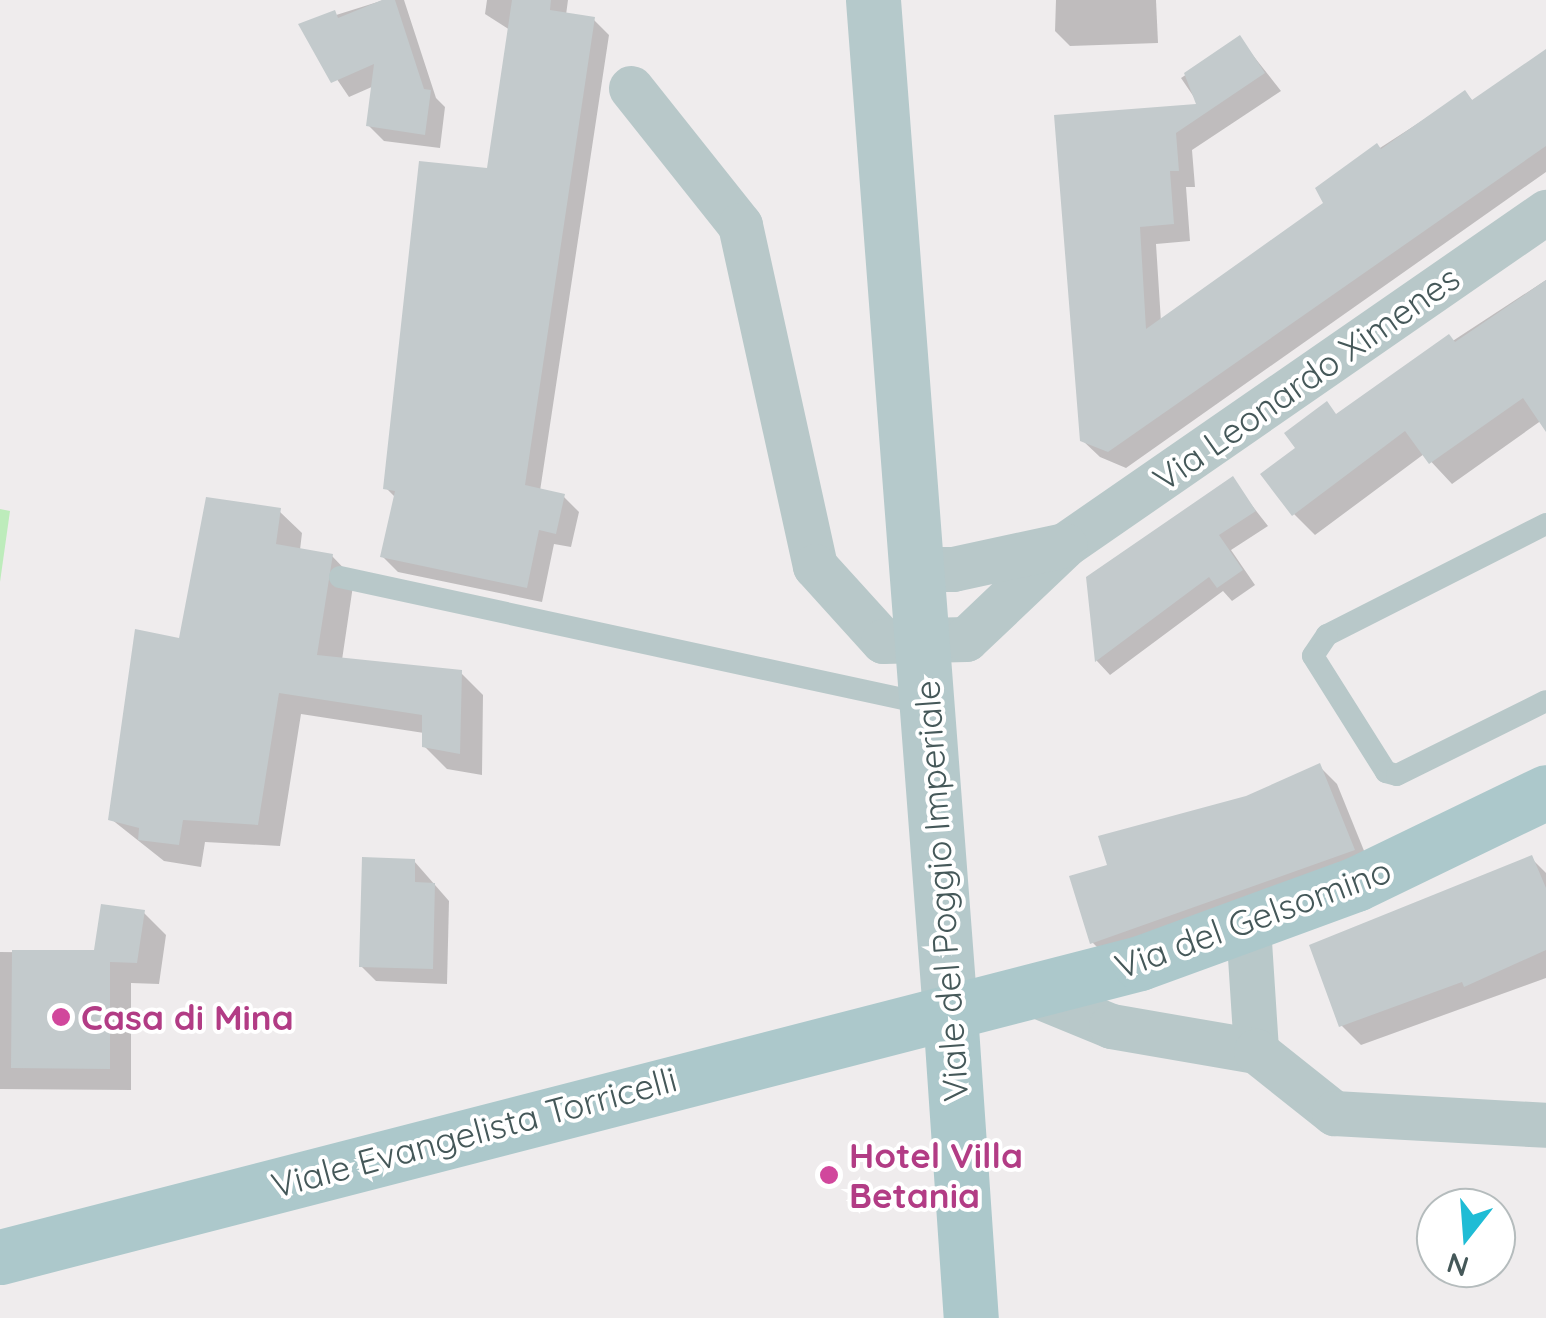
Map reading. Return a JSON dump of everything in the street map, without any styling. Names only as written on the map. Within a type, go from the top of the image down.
[{"type":"main road","name":"Via del Gelsomino","points":[[950,1013],[1125,968],[1248,926],[1356,884],[1546,792]]},
{"type":"main road","name":"Viale Evangelista Torricelli","points":[[0,1256],[786,1050],[950,1013]]},
{"type":"main road","name":"Viale del Poggio Imperiale","points":[[950,1013],[972,1318]]},
{"type":"street","name":"Viale del Poggio Imperiale","points":[[873,0],[915,569],[930,705],[950,1013]]},
{"type":"street","name":"Viale del Poggio Imperiale","points":[[631,88],[740,225],[815,566],[883,641],[922,643]]},
{"type":"street","name":"Via Leonardo Ximenes","points":[[922,643],[966,639],[1066,544],[1546,212]]},
{"type":"street","name":"Via Leonardo Ximenes","points":[[915,569],[953,569],[1066,544]]},
{"type":"street","points":[[1248,926],[1256,1051]]},
{"type":"street","points":[[1026,991],[1111,1026],[1256,1051],[1334,1113],[1546,1125]]},
{"type":"lane","points":[[1546,524],[1327,635],[1313,656],[1386,772],[1397,775],[1546,701]]},
{"type":"lane","points":[[340,577],[930,705]]},
{"type":"green space","points":[[0,509],[10,511],[0,582]]},
{"type":"building","points":[[382,0],[395,0],[424,89],[431,90],[425,135],[366,126],[374,64],[331,83],[298,24],[335,10],[338,18]]},
{"type":"building","points":[[512,0],[551,0],[550,10],[595,17],[525,485],[565,494],[556,534],[539,530],[527,588],[380,557],[395,491],[383,489],[419,161],[487,168]]},
{"type":"building","points":[[1240,35],[1265,73],[1176,133],[1179,171],[1170,171],[1174,224],[1140,227],[1146,329],[1323,203],[1315,188],[1377,143],[1381,149],[1465,90],[1472,100],[1546,49],[1546,146],[1108,452],[1080,441],[1054,115],[1196,104],[1184,73]]},
{"type":"building","points":[[1546,280],[1546,432],[1523,398],[1429,464],[1405,431],[1292,516],[1260,474],[1295,448],[1284,433],[1327,401],[1336,414],[1449,334],[1455,342]]},
{"type":"building","points":[[1233,476],[1256,511],[1219,535],[1243,570],[1217,588],[1209,577],[1095,662],[1086,577]]},
{"type":"building","points":[[206,497],[281,508],[276,544],[333,554],[317,655],[462,670],[460,754],[422,747],[422,715],[279,693],[258,825],[183,820],[179,845],[138,840],[139,828],[108,820],[135,629],[179,638]]},
{"type":"building","points":[[1320,763],[1355,850],[1090,944],[1069,876],[1107,865],[1098,836],[1246,796]]},
{"type":"building","points":[[1532,855],[1546,888],[1546,950],[1464,987],[1462,982],[1339,1027],[1309,945]]},
{"type":"building","points":[[362,857],[415,859],[415,882],[435,883],[433,969],[359,967]]},
{"type":"building","points":[[101,904],[145,910],[137,963],[110,962],[110,1069],[11,1068],[12,950],[94,950]]},
{"type":"place","name":"Casa di Mina","points":[[61,1017]]},
{"type":"place","name":"Hotel Villa Betania","points":[[829,1175]]}]
